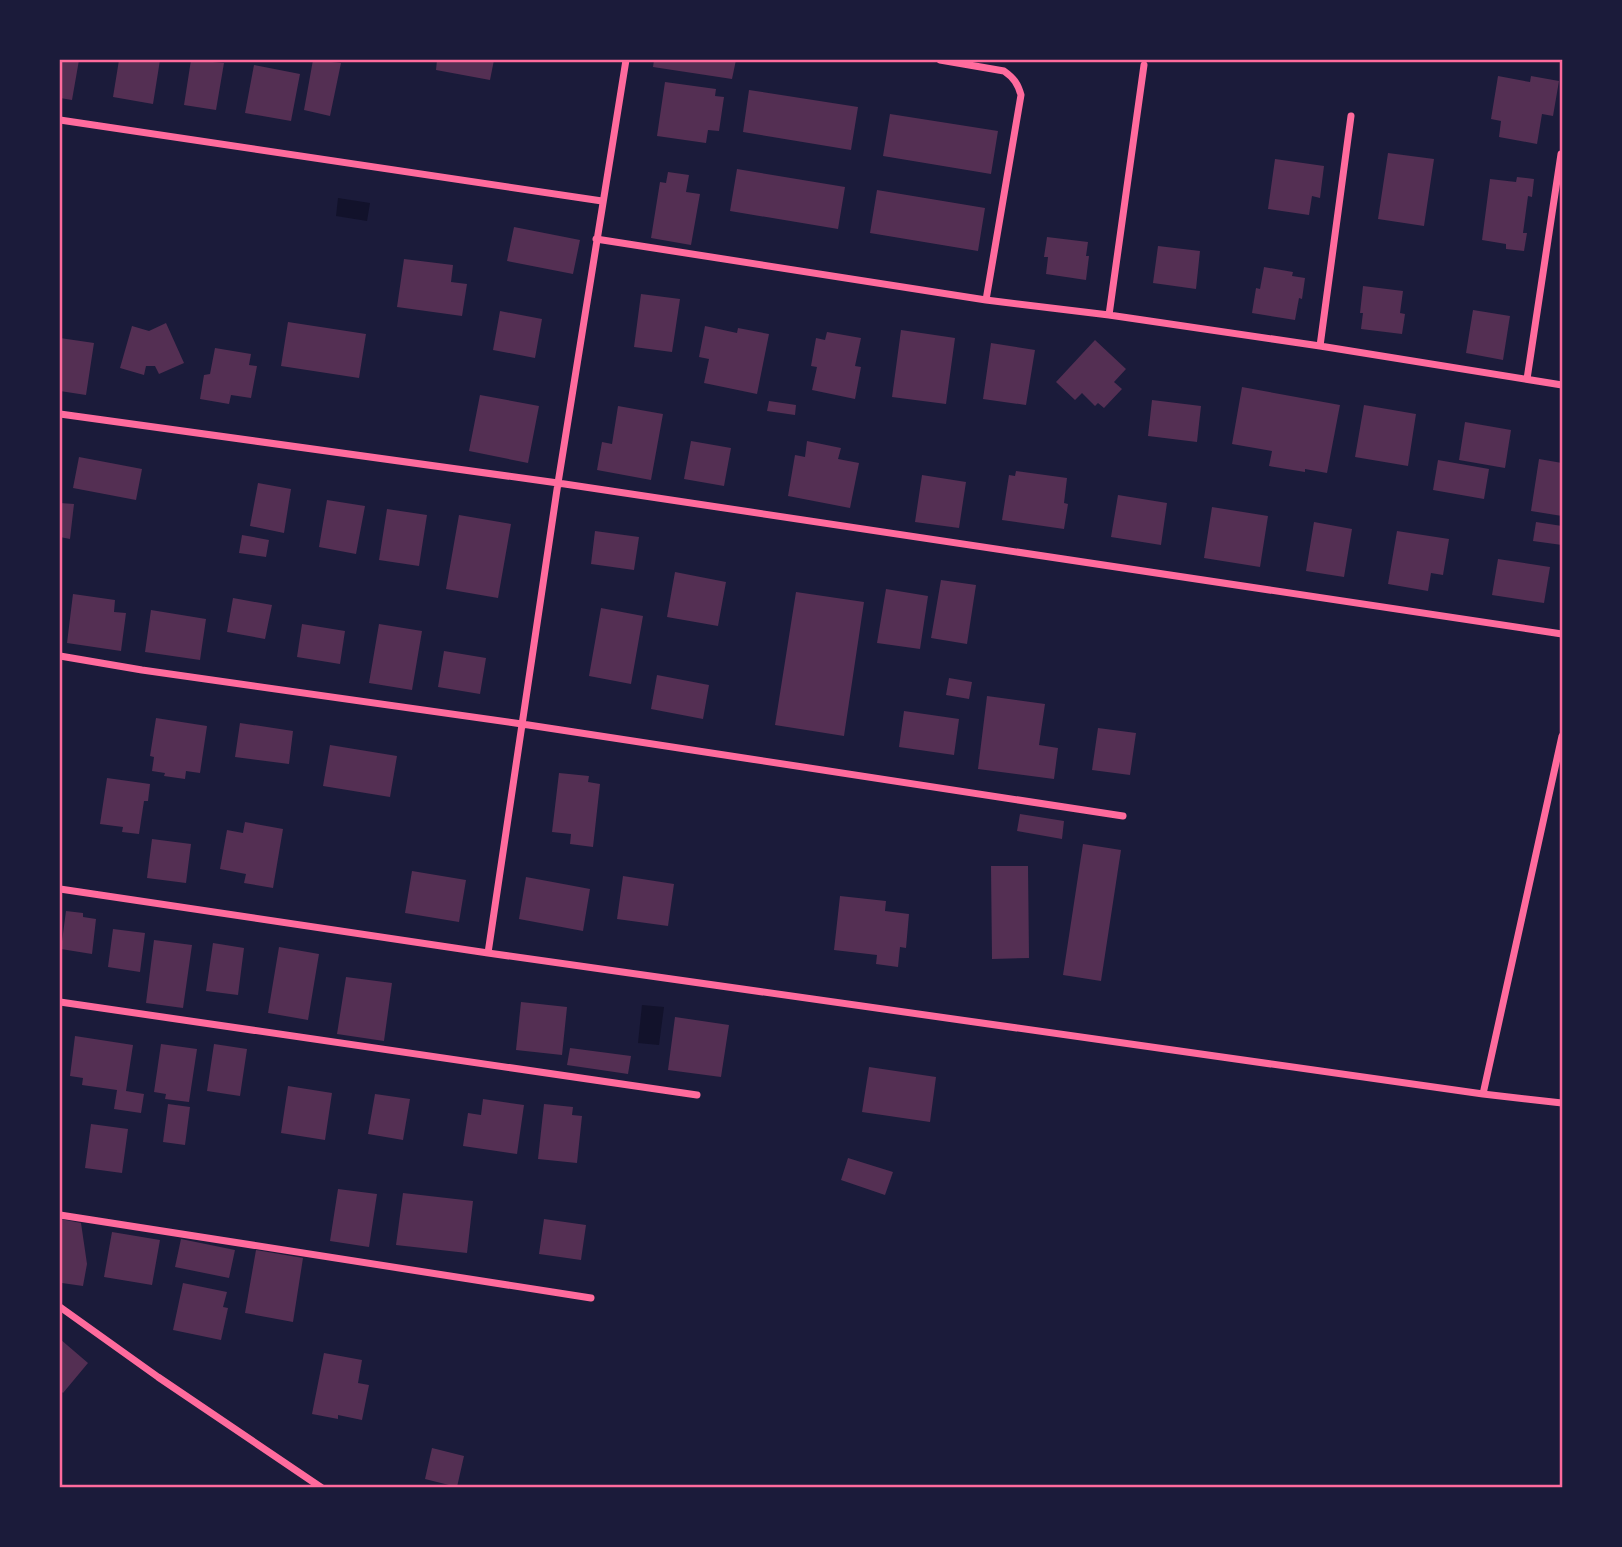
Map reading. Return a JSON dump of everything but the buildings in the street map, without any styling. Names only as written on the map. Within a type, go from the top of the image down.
[{"type":"street","points":[[488,953],[558,483],[626,60]]},
{"type":"street","points":[[940,60],[995,68],[1013,77],[1021,95],[986,300]]},
{"type":"street","points":[[1109,315],[1144,65]]},
{"type":"street","points":[[1320,346],[1351,116]]},
{"type":"street","points":[[60,120],[602,201]]},
{"type":"street","points":[[1527,379],[1561,154]]},
{"type":"street","points":[[596,239],[986,300],[1320,346],[1563,385]]},
{"type":"street","points":[[60,414],[558,483],[1563,634]]},
{"type":"street","points":[[60,656],[1123,816]]},
{"type":"street","points":[[1483,1094],[1563,736]]},
{"type":"street","points":[[60,889],[488,953],[1483,1094],[1563,1103]]},
{"type":"street","points":[[60,1002],[697,1096]]},
{"type":"street","points":[[60,1215],[591,1298]]},
{"type":"street","points":[[60,1307],[322,1488]]},
{"type":"shaded area","points":[[338,198],[370,203],[367,221],[336,216]]},
{"type":"shaded area","points":[[642,1005],[664,1007],[659,1045],[638,1043]]}]
